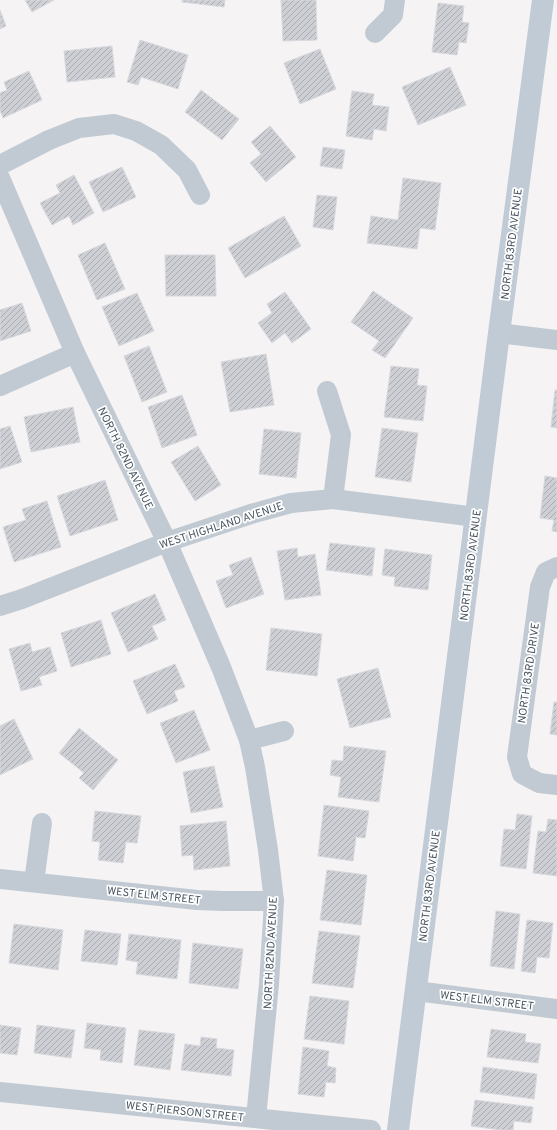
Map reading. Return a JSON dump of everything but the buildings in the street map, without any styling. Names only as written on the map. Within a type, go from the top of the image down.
[{"type":"main road","name":"NORTH 83RD AVENUE","points":[[398,1130],[499,333],[543,0]]},
{"type":"street","points":[[375,33],[393,15],[395,0]]},
{"type":"street","points":[[0,165],[49,140],[79,128],[114,124],[136,131],[161,145],[187,170],[200,195]]},
{"type":"street","name":"NORTH 82ND AVENUE","points":[[0,178],[75,353],[167,542],[221,667],[249,740],[255,767],[267,842],[274,901],[270,984],[256,1118]]},
{"type":"street","points":[[499,333],[557,340]]},
{"type":"street","points":[[0,386],[75,353]]},
{"type":"street","points":[[327,391],[341,435],[333,499]]},
{"type":"street","name":"WEST HIGHLAND AVENUE","points":[[0,606],[22,599],[167,542],[251,514],[291,503],[333,499],[476,517]]},
{"type":"street","name":"NORTH 83RD DRIVE","points":[[552,570],[540,587],[517,757],[522,774],[539,783],[557,785]]},
{"type":"street","points":[[249,740],[284,731]]},
{"type":"street","points":[[34,882],[42,823]]},
{"type":"street","name":"WEST ELM STREET","points":[[0,879],[197,900],[274,901]]},
{"type":"street","name":"WEST ELM STREET","points":[[416,991],[557,1009]]},
{"type":"street","name":"WEST PIERSON STREET","points":[[0,1092],[371,1130]]}]
